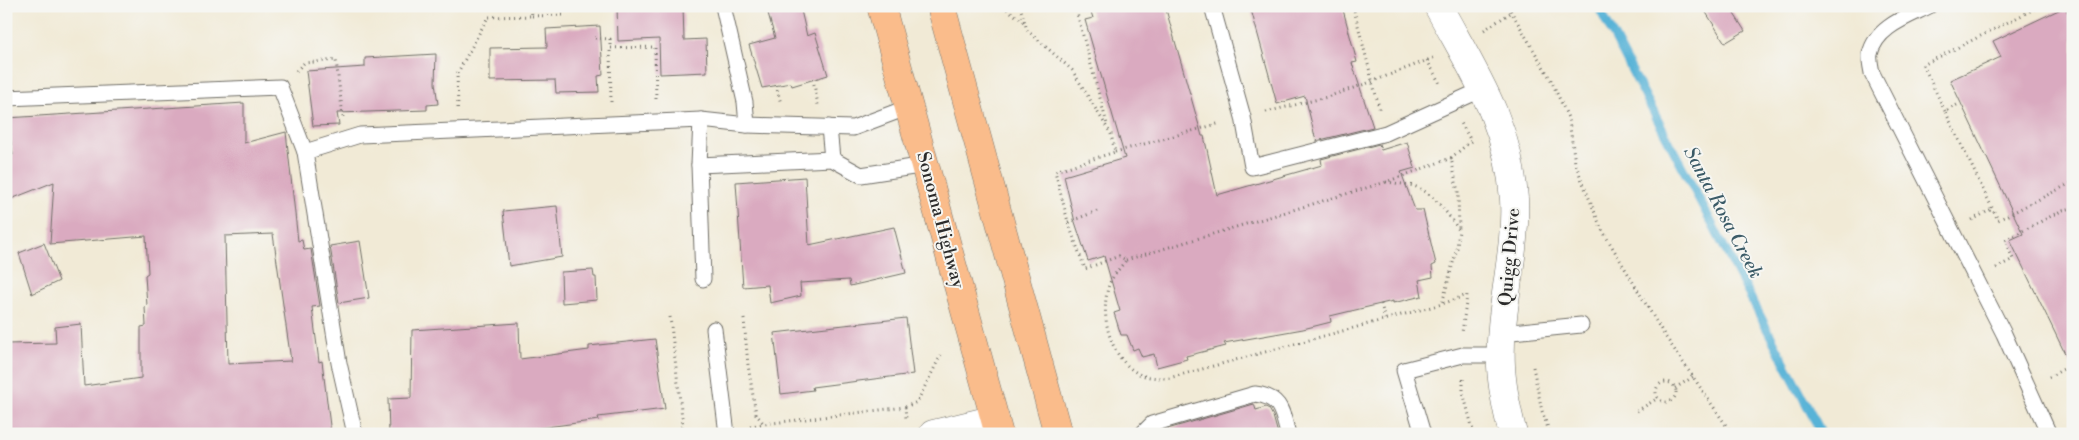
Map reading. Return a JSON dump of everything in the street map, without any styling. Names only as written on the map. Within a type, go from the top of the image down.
[{"type":"main road","name":"Sonoma Highway","points":[[881,6],[997,426]]},
{"type":"main road","points":[[941,6],[1058,434]]},
{"type":"street","name":"Quigg Drive","points":[[1438,6],[1483,89],[1498,121],[1509,163],[1514,200],[1513,237],[1502,344],[1505,405],[1513,434]]},
{"type":"street","points":[[923,425],[997,426]]},
{"type":"lane","points":[[723,6],[745,102],[747,125]]},
{"type":"lane","points":[[1212,6],[1243,117],[1252,167],[1386,133],[1483,89]]},
{"type":"lane","points":[[1929,6],[1892,25],[1878,37],[1870,54],[1872,73],[1938,207],[1964,254],[2029,387],[2041,420],[2049,434]]},
{"type":"lane","points":[[6,98],[280,87],[305,152],[339,364],[355,434]]},
{"type":"lane","points":[[305,152],[360,135],[701,120],[747,125],[853,128],[909,107]]},
{"type":"lane","points":[[701,120],[699,166],[703,279]]},
{"type":"lane","points":[[829,127],[832,159]]},
{"type":"lane","points":[[699,166],[832,159],[861,175],[926,165]]},
{"type":"lane","points":[[1422,434],[1404,370],[1502,344],[1533,330],[1581,325]]},
{"type":"lane","points":[[714,330],[727,434]]},
{"type":"lane","points":[[1142,434],[1152,424],[1255,394],[1268,395],[1278,403],[1288,434]]},
{"type":"path","points":[[531,6],[532,16]]},
{"type":"path","points":[[458,114],[457,74],[488,17],[564,15],[564,6]]},
{"type":"path","points":[[1003,6],[1024,22]]},
{"type":"path","points":[[1020,6],[1027,30],[1072,70],[1108,129]]},
{"type":"path","points":[[1075,6],[1115,152]]},
{"type":"path","points":[[1353,6],[1371,82],[1386,133]]},
{"type":"path","points":[[1508,6],[1551,80],[1569,120],[1575,163],[1600,228],[1663,333],[1732,434]]},
{"type":"path","points":[[2040,6],[1923,65],[1998,220],[2073,182]]},
{"type":"path","points":[[1484,30],[1512,12]]},
{"type":"path","points":[[595,38],[610,39],[611,103]]},
{"type":"path","points":[[610,48],[655,47],[656,101]]},
{"type":"path","points":[[1126,260],[1119,256],[1085,269],[1068,222],[1055,171],[1115,152],[1243,117],[1327,97],[1437,56]]},
{"type":"path","points":[[280,87],[304,63],[336,60],[344,121]]},
{"type":"path","points":[[813,79],[819,110]]},
{"type":"path","points":[[745,102],[766,105],[775,112],[782,112],[776,85]]},
{"type":"path","points":[[647,102],[666,101]]},
{"type":"path","points":[[604,103],[620,103]]},
{"type":"path","points":[[1944,111],[1957,105]]},
{"type":"path","points":[[1442,304],[1457,248],[1459,230],[1458,192],[1451,158],[1386,182],[1126,260],[1109,284],[1106,301],[1106,319],[1115,350],[1124,363],[1138,373],[1153,378],[1169,378],[1442,304],[1467,295],[1461,328],[1463,392],[1474,434]]},
{"type":"path","points":[[1386,182],[1412,186],[1429,194],[1446,211],[1459,230]]},
{"type":"path","points":[[2013,259],[2005,240],[2063,210],[2073,208]]},
{"type":"path","points":[[1068,222],[1100,210]]},
{"type":"path","points":[[1381,304],[1385,319]]},
{"type":"path","points":[[670,317],[683,426],[678,434]]},
{"type":"path","points":[[744,318],[748,365],[756,414],[764,424]]},
{"type":"path","points":[[1533,330],[1532,363],[1536,388],[1550,434]]},
{"type":"path","points":[[750,426],[905,407],[917,402],[941,355]]},
{"type":"path","points":[[2029,387],[2072,366]]},
{"type":"path","points":[[1675,388],[1693,377]]},
{"type":"path","points":[[1669,382],[1675,388],[1675,396],[1671,401],[1664,402],[1658,398],[1656,389],[1660,384],[1669,382]]},
{"type":"path","points":[[1637,411],[1658,398]]},
{"type":"path","points":[[905,407],[906,418],[923,425]]},
{"type":"path","points":[[1597,434],[1604,430]]},
{"type":"building","points":[[617,6],[683,6],[684,40],[706,39],[707,72],[660,74],[659,39],[618,41]]},
{"type":"building","points":[[766,6],[800,6],[807,36],[815,33],[828,75],[792,86],[791,83],[762,88],[749,45],[775,38]]},
{"type":"building","points":[[1089,6],[1165,6],[1202,136],[1204,136],[1217,195],[1322,165],[1321,159],[1379,144],[1381,150],[1407,142],[1415,168],[1401,172],[1415,210],[1423,210],[1436,264],[1432,266],[1433,277],[1419,280],[1422,296],[1330,316],[1331,322],[1303,329],[1224,343],[1226,346],[1186,356],[1187,359],[1157,367],[1154,354],[1142,357],[1138,348],[1133,350],[1127,335],[1121,335],[1114,313],[1120,311],[1104,256],[1088,261],[1075,222],[1064,176],[1125,158],[1085,20],[1093,18]]},
{"type":"building","points":[[1250,6],[1342,6],[1357,62],[1352,63],[1373,127],[1316,141],[1305,96],[1277,104]]},
{"type":"building","points":[[1702,6],[1729,6],[1745,31],[1725,43]]},
{"type":"building","points":[[2065,7],[2073,23],[2073,370],[2010,240],[2023,234],[1950,80],[2001,57],[1993,41]]},
{"type":"building","points":[[600,26],[603,75],[598,76],[599,92],[556,93],[555,80],[490,81],[490,48],[547,47],[546,29]]},
{"type":"building","points":[[436,54],[435,83],[438,104],[427,105],[427,110],[337,113],[339,125],[313,126],[306,71],[365,67],[365,58]]},
{"type":"building","points":[[244,103],[244,143],[286,132],[298,241],[302,240],[304,250],[311,249],[320,306],[312,307],[319,362],[322,361],[331,434],[6,434],[6,344],[56,343],[55,327],[81,324],[84,386],[141,378],[141,327],[146,326],[145,275],[148,273],[146,236],[50,244],[54,182],[6,201],[6,157],[13,155],[7,118]],"holes":[[[273,234],[291,361],[228,364],[225,236]]]},
{"type":"building","points":[[805,177],[809,245],[894,227],[906,273],[850,286],[849,280],[800,283],[801,296],[770,303],[768,285],[743,287],[736,182]]},
{"type":"building","points":[[557,206],[562,257],[509,266],[503,211]]},
{"type":"building","points":[[360,241],[369,298],[339,303],[330,246]]},
{"type":"building","points":[[44,243],[59,281],[32,294],[19,253]]},
{"type":"building","points":[[593,270],[594,277],[596,277],[597,300],[562,303],[561,272]]},
{"type":"building","points":[[906,318],[913,374],[812,387],[813,390],[781,394],[774,333]]},
{"type":"building","points":[[519,323],[520,359],[589,350],[589,346],[655,339],[665,409],[598,417],[599,420],[532,429],[532,432],[517,432],[517,434],[389,434],[388,399],[411,398],[412,330]]},
{"type":"building","points":[[1254,404],[1256,410],[1266,407],[1269,409],[1278,434],[1164,434],[1164,430]]},
{"type":"waterway","name":"Santa Rosa Creek","points":[[1598,6],[1822,434]]}]
